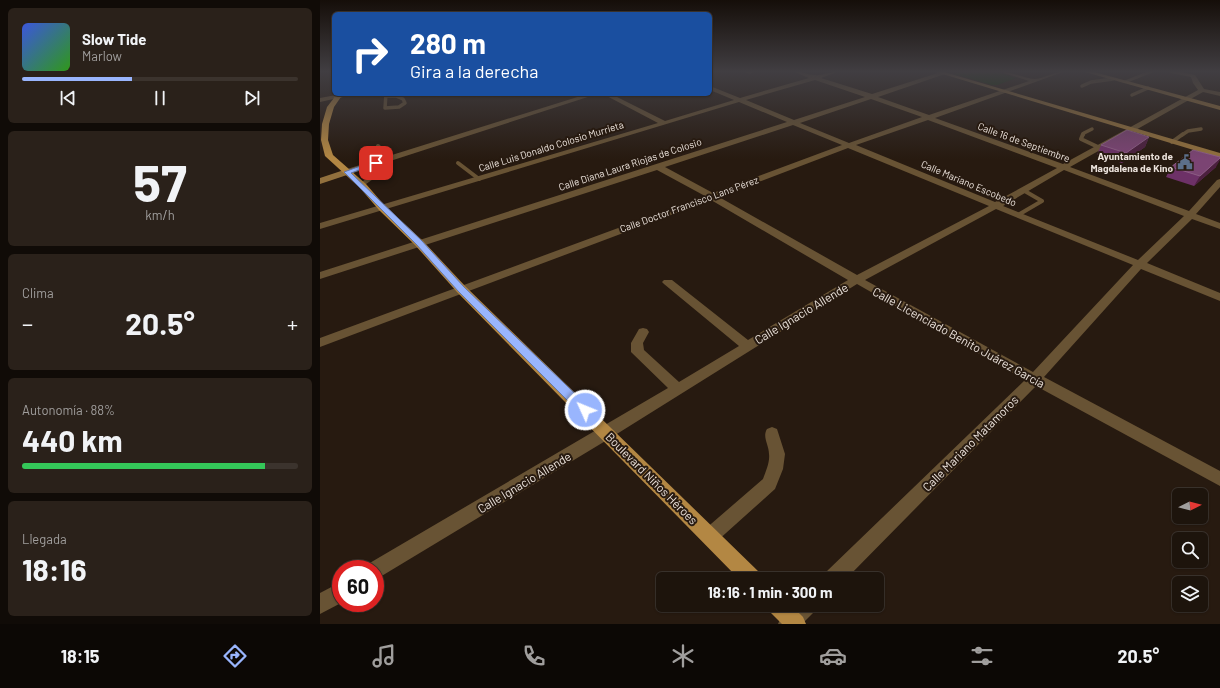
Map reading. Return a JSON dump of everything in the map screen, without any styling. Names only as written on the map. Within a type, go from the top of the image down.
[{"type":"main road","name":"Boulevard Niños Héroes","points":[[333,101],[329,106],[321,122],[321,135],[325,151],[361,184],[382,208],[419,243],[461,289],[608,433],[745,572]]},
{"type":"main road","points":[[783,612],[792,623]]},
{"type":"street","points":[[320,180],[571,101]]},
{"type":"street","points":[[620,101],[664,124]]},
{"type":"street","name":"Calle Mariano Escobedo","points":[[739,101],[1220,297]]},
{"type":"street","name":"Calle Luis Donaldo Colosio Murrieta","points":[[320,226],[739,101]]},
{"type":"street","name":"Calle Diana Laura Riojas de Colosio","points":[[320,276],[658,167],[854,101]]},
{"type":"street","name":"Calle 16 de Septiembre","points":[[883,101],[1220,226]]},
{"type":"street","name":"Calle Doctor Francisco Lans Pérez","points":[[320,343],[712,195],[974,101]]},
{"type":"street","points":[[1035,101],[1220,156]]},
{"type":"street","name":"Calle Ignacio Allende","points":[[384,566],[608,433],[856,280],[996,206],[1098,147],[1183,101]]},
{"type":"street","points":[[1195,101],[1220,108]]},
{"type":"street","name":"Calle Licenciado Benito Juárez García","points":[[658,167],[712,195],[856,280],[1034,379],[1220,479]]},
{"type":"street","name":"Calle Mariano Matamoros","points":[[840,572],[1034,379],[1140,264],[1190,215],[1220,182]]},
{"type":"street","points":[[668,282],[747,346]]},
{"type":"street","points":[[643,332],[637,343],[638,352],[678,389]]},
{"type":"street","points":[[710,536],[769,484],[775,469],[777,454],[772,433]]},
{"type":"street","points":[[320,604],[332,597]]},
{"type":"street","points":[[792,623],[801,612]]},
{"type":"lane","points":[[385,101],[385,108],[399,107],[405,103],[404,101]]},
{"type":"lane","points":[[1172,142],[1188,131],[1201,128]]},
{"type":"lane","points":[[1092,129],[1084,133],[1081,139],[1098,147]]},
{"type":"lane","points":[[361,184],[369,180],[384,168],[390,158],[378,146]]},
{"type":"lane","points":[[458,163],[478,179]]},
{"type":"lane","points":[[1018,215],[1042,201],[1023,190]]},
{"type":"building","points":[[1127,130],[1149,137],[1126,153],[1101,145]]},
{"type":"building","points":[[1193,150],[1220,158],[1200,176],[1171,167]]},
{"type":"place","name":"Ayuntamiento de Magdalena de Kino","points":[[1185,162]]},
{"type":"route","points":[[376,163],[347,172],[363,186],[382,208],[419,243],[461,289],[585,410]]}]
